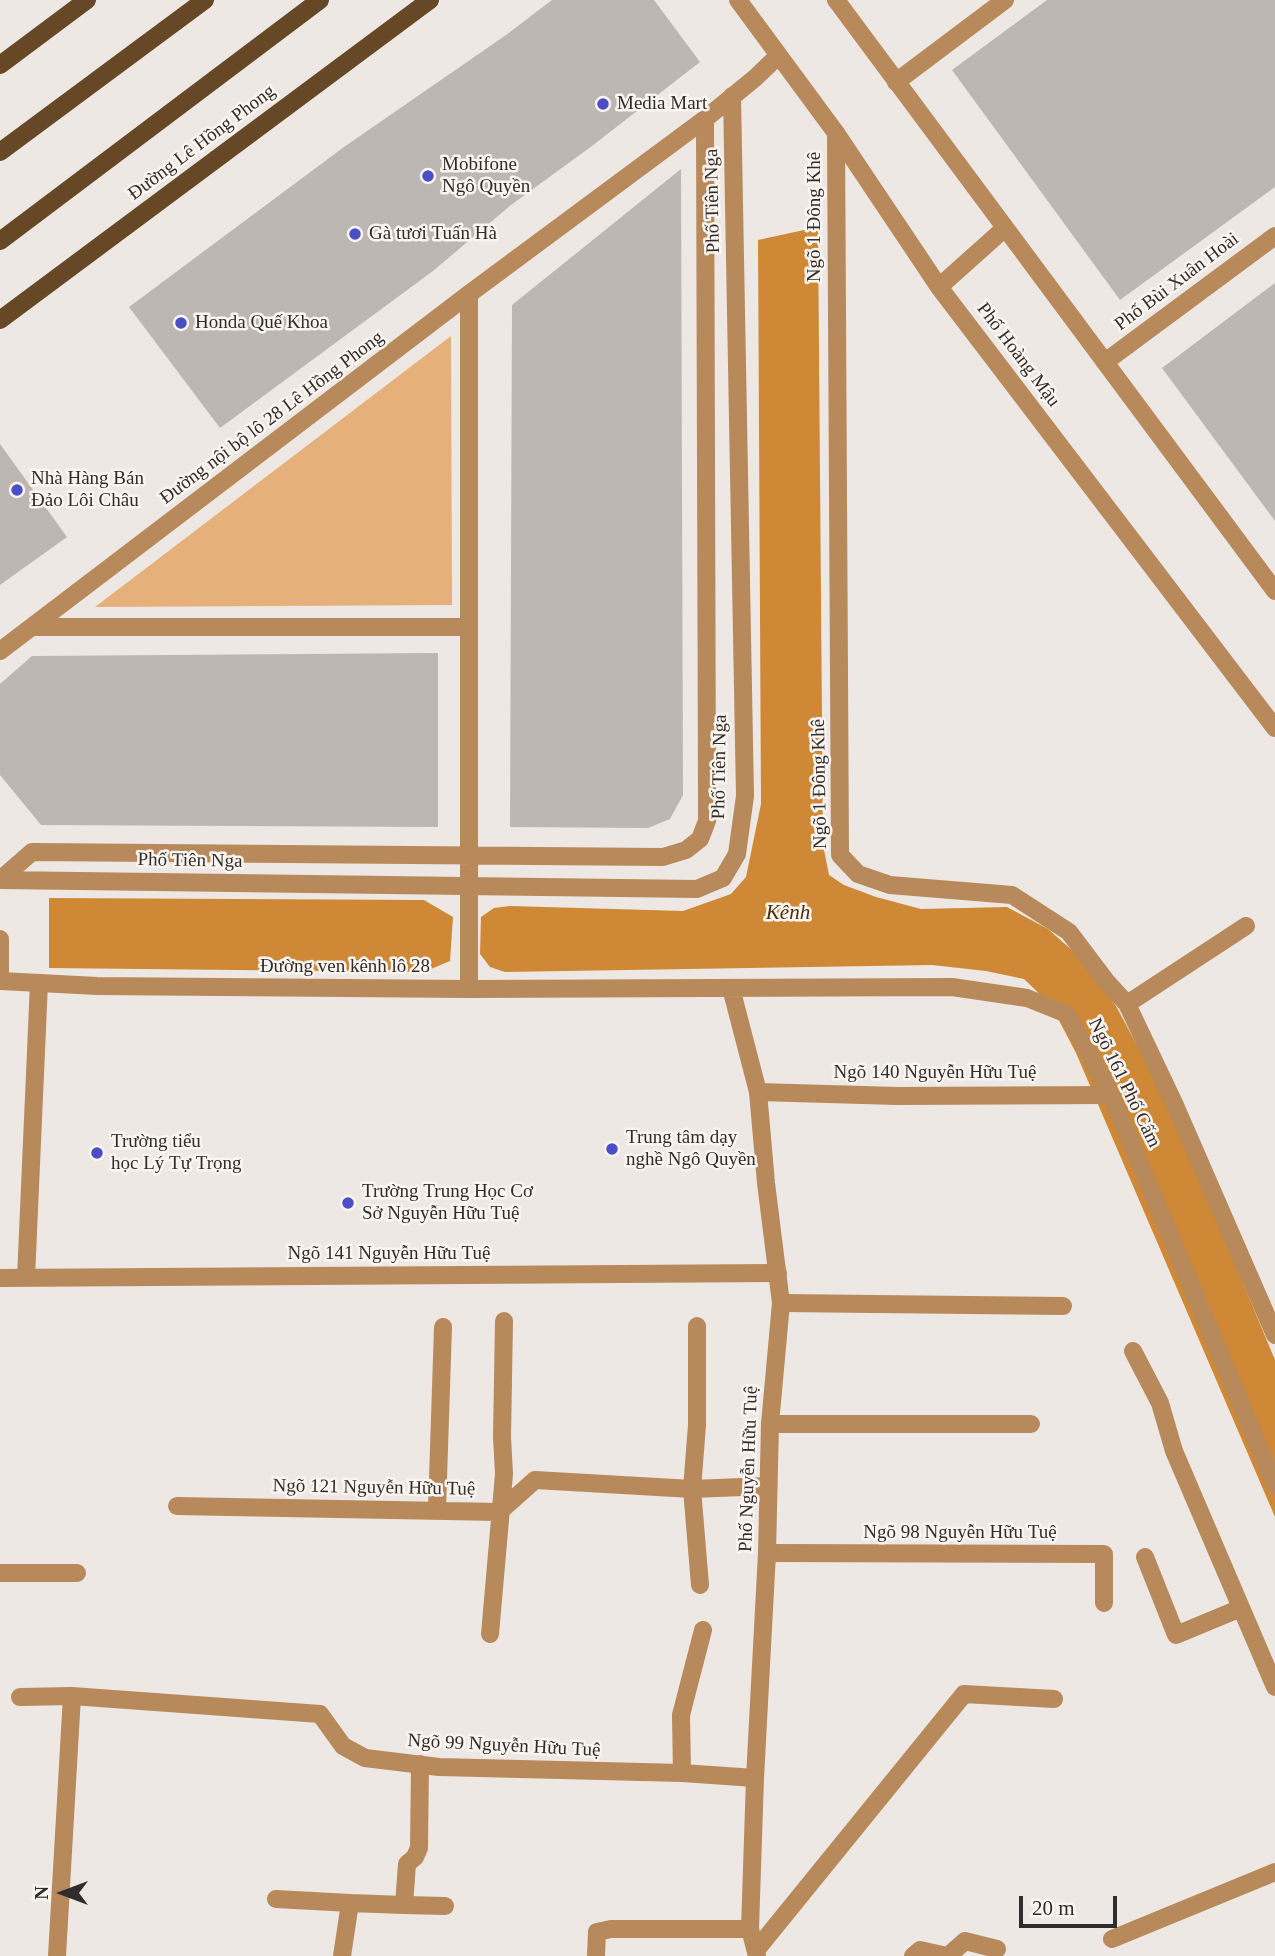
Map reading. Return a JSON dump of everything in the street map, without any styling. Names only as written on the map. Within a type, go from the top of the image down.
[{"type":"main road","points":[[0,65],[87,0]]},
{"type":"main road","points":[[0,152],[205,0]]},
{"type":"main road","points":[[0,241],[320,0]]},
{"type":"main road","name":"Đường Lê Hồng Phong","points":[[0,320],[430,0]]},
{"type":"street","name":"Phố Hoàng Mậu","points":[[738,0],[836,133],[939,287],[1275,728]]},
{"type":"street","points":[[836,0],[1275,591]]},
{"type":"street","points":[[896,82],[1005,0]]},
{"type":"street","name":"Đường nội bộ lô 28 Lê Hồng Phong","points":[[0,651],[469,294],[705,119],[778,56]]},
{"type":"street","name":"Phố Tiên Nga","points":[[0,883],[697,889],[723,878],[737,854],[745,796],[732,96]]},
{"type":"street","name":"Phố Tiên Nga","points":[[0,883],[32,852],[663,856],[686,850],[700,839],[707,821],[705,119]]},
{"type":"street","name":"Ngõ 1 Đông Khê","points":[[836,133],[840,855],[858,874],[890,885],[1012,895],[1069,932],[1127,1004],[1179,1115],[1275,1335]]},
{"type":"street","points":[[939,287],[1006,229]]},
{"type":"street","name":"Phố Bùi Xuân Hoài","points":[[1105,362],[1275,236]]},
{"type":"street","points":[[469,294],[469,989]]},
{"type":"street","points":[[34,627],[469,627]]},
{"type":"street","points":[[1127,1004],[1246,926]]},
{"type":"street","name":"Đường ven kênh lô 28","points":[[0,939],[1,977],[39,983],[97,986],[469,989],[731,988]]},
{"type":"street","points":[[26,1278],[39,983]]},
{"type":"street","name":"Ngõ 161 Phố Cấm","points":[[731,988],[952,987],[1027,998],[1067,1014],[1111,1095],[1275,1485]]},
{"type":"street","name":"Phố Nguyễn Hữu Tuệ","points":[[731,988],[758,1091],[781,1303],[770,1424],[767,1553],[755,1778],[750,1929],[757,1953]]},
{"type":"street","name":"Ngõ 140 Nguyễn Hữu Tuệ","points":[[758,1091],[897,1096],[1111,1095]]},
{"type":"street","name":"Ngõ 141 Nguyễn Hữu Tuệ","points":[[0,1278],[778,1273]]},
{"type":"street","points":[[781,1303],[1063,1306]]},
{"type":"street","points":[[490,1634],[504,1474],[504,1321]]},
{"type":"street","points":[[697,1325],[697,1425],[692,1489],[700,1585]]},
{"type":"street","points":[[437,1509],[443,1326]]},
{"type":"street","points":[[1133,1351],[1160,1403],[1174,1451],[1275,1687]]},
{"type":"street","points":[[770,1424],[1031,1424]]},
{"type":"street","name":"Ngõ 121 Nguyễn Hữu Tuệ","points":[[177,1506],[499,1512],[535,1480],[692,1489],[768,1486]]},
{"type":"street","name":"Ngõ 98 Nguyễn Hữu Tuệ","points":[[767,1553],[1104,1554],[1104,1603]]},
{"type":"street","points":[[1145,1558],[1176,1635],[1241,1608]]},
{"type":"street","points":[[0,1573],[78,1573]]},
{"type":"street","points":[[682,1773],[681,1716],[702,1630]]},
{"type":"street","points":[[757,1953],[964,1695],[1054,1699]]},
{"type":"street","points":[[57,1956],[72,1696]]},
{"type":"street","name":"Ngõ 99 Nguyễn Hữu Tuệ","points":[[20,1697],[72,1696],[320,1714],[343,1746],[365,1758],[439,1767],[682,1773],[755,1778]]},
{"type":"street","points":[[404,1905],[407,1864],[415,1857],[419,1848],[420,1764]]},
{"type":"street","points":[[1112,1939],[1275,1872]]},
{"type":"street","points":[[276,1899],[445,1906]]},
{"type":"street","points":[[342,1956],[350,1903]]},
{"type":"street","points":[[596,1956],[597,1931],[750,1929]]},
{"type":"street","points":[[913,1956],[920,1951],[948,1956],[965,1941],[997,1950]]},
{"type":"shaded area","points":[[451,336],[452,605],[95,607]]},
{"type":"water","name":"Kênh","points":[[818,227],[823,845],[829,875],[844,885],[876,897],[921,909],[1007,907],[1048,929],[1083,960],[1116,1006],[1168,1103],[1275,1360],[1275,1517],[1076,1053],[1051,1005],[1024,979],[986,971],[932,965],[505,972],[490,967],[480,954],[481,917],[494,908],[510,906],[683,911],[731,894],[746,877],[761,804],[758,240]]},
{"type":"water","points":[[49,898],[424,900],[453,917],[450,961],[424,972],[49,968]]},
{"type":"building","points":[[552,0],[654,0],[700,62],[511,205],[433,271],[220,428],[129,307],[344,147]]},
{"type":"building","points":[[1047,0],[1275,0],[1275,187],[1120,300],[952,70]]},
{"type":"building","points":[[681,169],[683,795],[670,819],[648,828],[510,827],[512,305]]},
{"type":"building","points":[[1275,283],[1275,521],[1162,368]]},
{"type":"building","name":"Nhà Hàng Bán Đảo Lôi Châu","points":[[0,444],[67,537],[0,585]]},
{"type":"building","points":[[438,653],[438,827],[41,825],[0,775],[0,684],[32,656]]},
{"type":"place","name":"Media Mart","points":[[603,104]]},
{"type":"place","name":"Mobifone Ngô Quyền","points":[[428,176]]},
{"type":"place","name":"Gà tươi Tuấn Hà","points":[[355,234]]},
{"type":"place","name":"Honda Quế Khoa","points":[[181,323]]},
{"type":"place","name":"Nhà Hàng Bán Đảo Lôi Châu","points":[[17,490]]},
{"type":"place","name":"Trung tâm dạy nghề Ngô Quyền","points":[[612,1149]]},
{"type":"place","name":"Trường tiểu học Lý Tự Trọng","points":[[97,1153]]},
{"type":"place","name":"Trường Trung Học Cơ Sở Nguyễn Hữu Tuệ","points":[[348,1203]]}]
